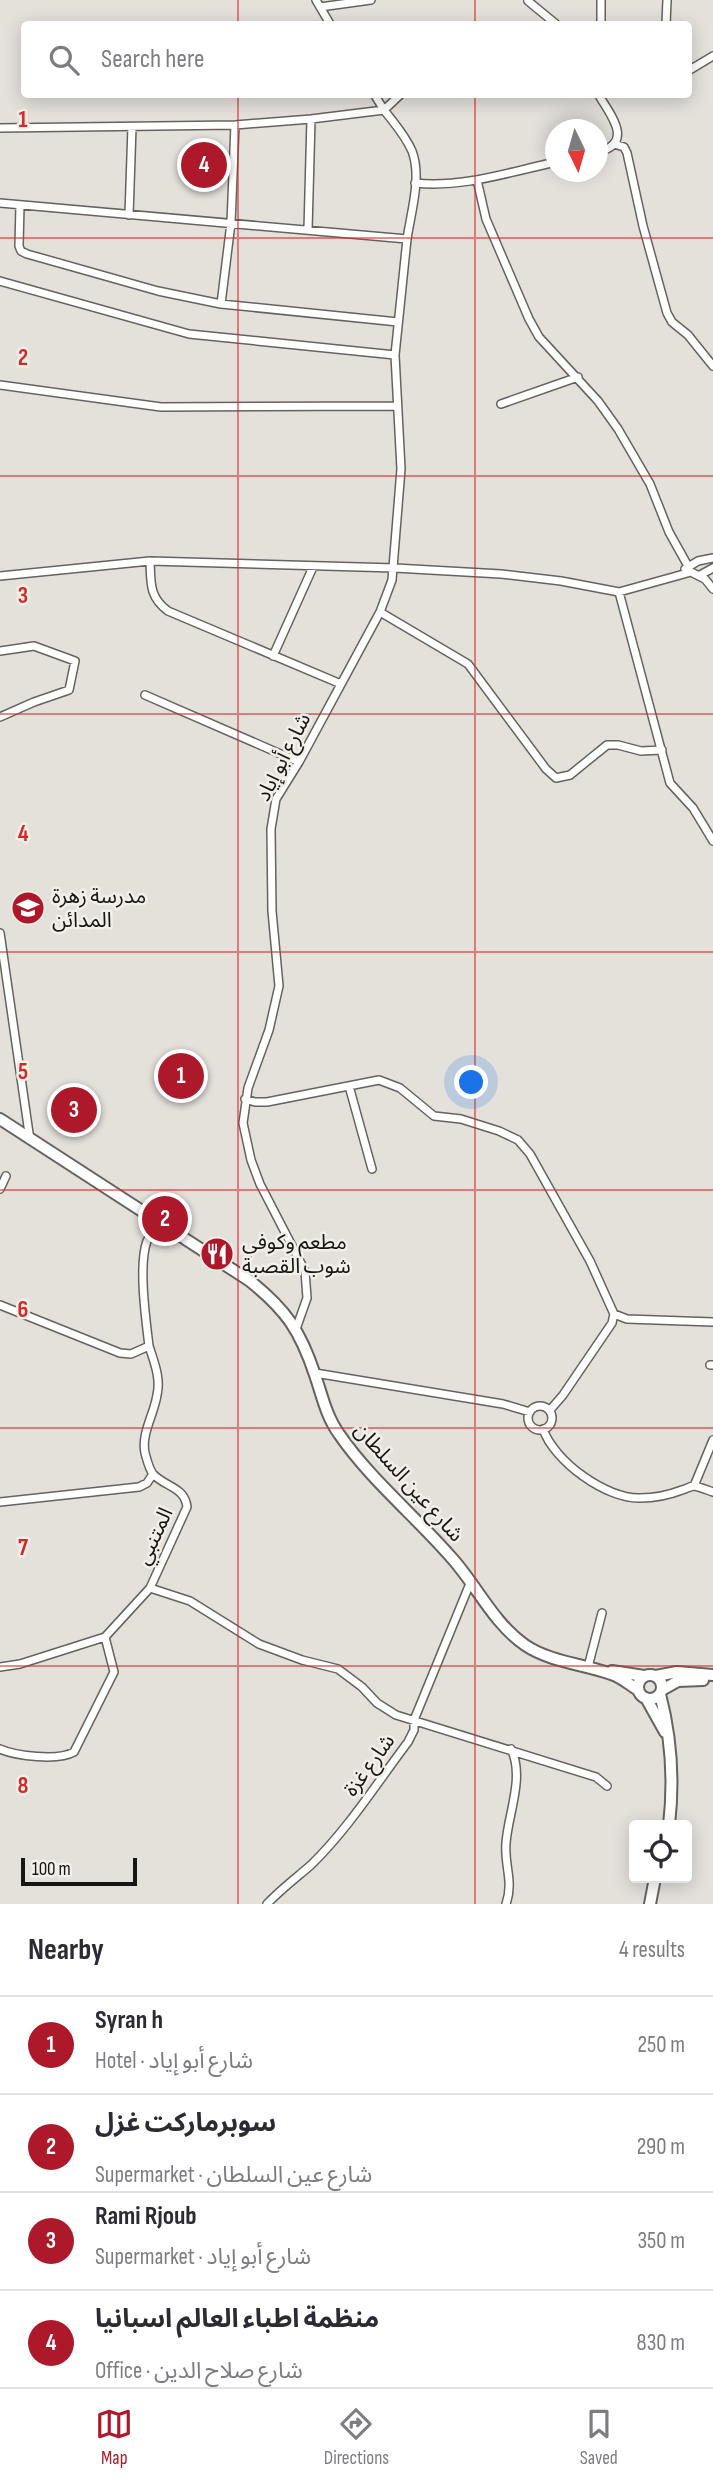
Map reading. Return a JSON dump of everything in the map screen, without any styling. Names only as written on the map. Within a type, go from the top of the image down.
[{"type":"main road","name":"شارع عين السلطان","points":[[0,1119],[250,1281],[285,1311],[296,1329],[315,1373],[327,1414],[338,1433],[362,1464],[472,1580],[510,1633],[540,1654],[614,1675],[642,1694]]},
{"type":"main road","name":"شارع عين السلطان","points":[[588,1667],[644,1676]]},
{"type":"main road","points":[[668,1749],[664,1727],[642,1694],[638,1682],[644,1676],[677,1672],[713,1675]]},
{"type":"main road","points":[[656,1676],[662,1681],[661,1692],[668,1724],[672,1799],[670,1820]]},
{"type":"main road","points":[[642,1694],[654,1698],[678,1681],[713,1681]]},
{"type":"main road","points":[[650,1904],[654,1883]]},
{"type":"street","points":[[328,21],[318,4],[371,0]]},
{"type":"street","points":[[601,0],[601,21]]},
{"type":"street","points":[[666,21],[667,0]]},
{"type":"street","points":[[528,1],[552,21]]},
{"type":"street","points":[[692,69],[713,56]]},
{"type":"street","name":"شارع أبو إياد","points":[[296,1329],[307,1298],[305,1271],[255,1171],[243,1124],[245,1098],[269,1030],[279,986],[271,881],[272,814],[276,799],[299,762],[380,612],[395,568],[401,469],[395,355],[415,183],[412,153],[403,134],[376,98]]},
{"type":"street","points":[[0,128],[235,125],[383,110],[396,98]]},
{"type":"street","points":[[600,98],[616,122],[618,130],[614,144],[608,148]]},
{"type":"street","points":[[308,229],[311,119]]},
{"type":"street","points":[[221,304],[231,223],[235,125]]},
{"type":"street","points":[[129,215],[132,127]]},
{"type":"street","points":[[614,144],[624,147],[627,153],[643,226],[667,313],[672,322],[688,335],[713,366]]},
{"type":"street","points":[[415,183],[477,180],[545,164]]},
{"type":"street","points":[[477,180],[486,219],[529,319],[539,337],[598,401],[639,464],[669,532],[688,566]]},
{"type":"street","points":[[0,203],[407,239]]},
{"type":"street","points":[[20,205],[19,246],[21,251],[27,254],[158,291],[221,304],[398,322]]},
{"type":"street","points":[[0,281],[189,334],[395,355]]},
{"type":"street","points":[[501,404],[578,377]]},
{"type":"street","points":[[0,385],[161,408],[396,406]]},
{"type":"street","points":[[680,573],[688,566],[713,558]]},
{"type":"street","points":[[150,561],[152,591],[158,603],[168,611],[341,684]]},
{"type":"street","points":[[0,576],[150,561],[501,574],[561,581],[619,592],[691,572],[700,575],[713,589]]},
{"type":"street","points":[[274,656],[313,567]]},
{"type":"street","points":[[700,575],[713,568]]},
{"type":"street","points":[[619,592],[670,783],[693,807],[713,841]]},
{"type":"street","points":[[380,612],[468,664],[551,775],[563,778],[570,775],[601,749],[612,744],[641,751],[662,750]]},
{"type":"street","points":[[0,651],[34,646],[75,661],[69,690],[0,717]]},
{"type":"street","points":[[145,695],[299,762]]},
{"type":"street","points":[[0,933],[30,1140]]},
{"type":"street","points":[[245,1098],[255,1102],[267,1102],[379,1080],[387,1081],[408,1093],[434,1116],[461,1119],[499,1131],[525,1146],[590,1261],[614,1314],[612,1323],[550,1410]]},
{"type":"street","points":[[349,1086],[372,1169]]},
{"type":"street","points":[[0,1189],[6,1176]]},
{"type":"street","points":[[0,1502],[139,1487],[147,1483],[153,1474],[144,1444],[158,1387],[145,1310],[145,1256],[150,1236],[162,1225]]},
{"type":"street","points":[[0,1305],[120,1353],[131,1354],[149,1346]]},
{"type":"street","points":[[614,1314],[627,1319],[713,1322]]},
{"type":"street","points":[[315,1373],[503,1404],[530,1412]]},
{"type":"street","points":[[530,1412],[539,1406],[550,1410]]},
{"type":"street","points":[[530,1412],[530,1423],[536,1429],[543,1429],[552,1422],[550,1410]]},
{"type":"street","points":[[543,1429],[547,1439],[567,1462],[597,1484],[619,1495],[632,1498],[661,1496],[694,1486],[713,1492]]},
{"type":"street","points":[[694,1486],[713,1440]]},
{"type":"street","name":"المتنبي","points":[[150,1588],[187,1507],[186,1499],[178,1490],[153,1474]]},
{"type":"street","name":"شارع غزة","points":[[267,1904],[310,1865],[353,1816],[408,1742],[414,1730],[414,1720],[472,1580]]},
{"type":"street","points":[[0,1667],[20,1664],[105,1637],[150,1588],[190,1601],[260,1644],[302,1660],[338,1669],[362,1687],[377,1703],[396,1714],[596,1777],[607,1786]]},
{"type":"street","points":[[588,1667],[602,1613]]},
{"type":"street","points":[[0,1749],[31,1755],[64,1756],[74,1752],[114,1672],[105,1637]]},
{"type":"street","points":[[506,1904],[510,1883],[505,1844],[516,1769],[511,1749]]},
{"type":"place","name":"منظمة اطباء العالم اسبانيا","points":[[204,165]]},
{"type":"place","name":"مدرسة زهرة المدائن","points":[[28,908]]},
{"type":"place","name":"Syran h","points":[[181,1076]]},
{"type":"place","name":"Rami Rjoub","points":[[74,1110]]},
{"type":"place","name":"سوبرماركت غزل","points":[[165,1219]]},
{"type":"place","name":"مطعم وكوفي شوب القصبة","points":[[217,1254]]}]
